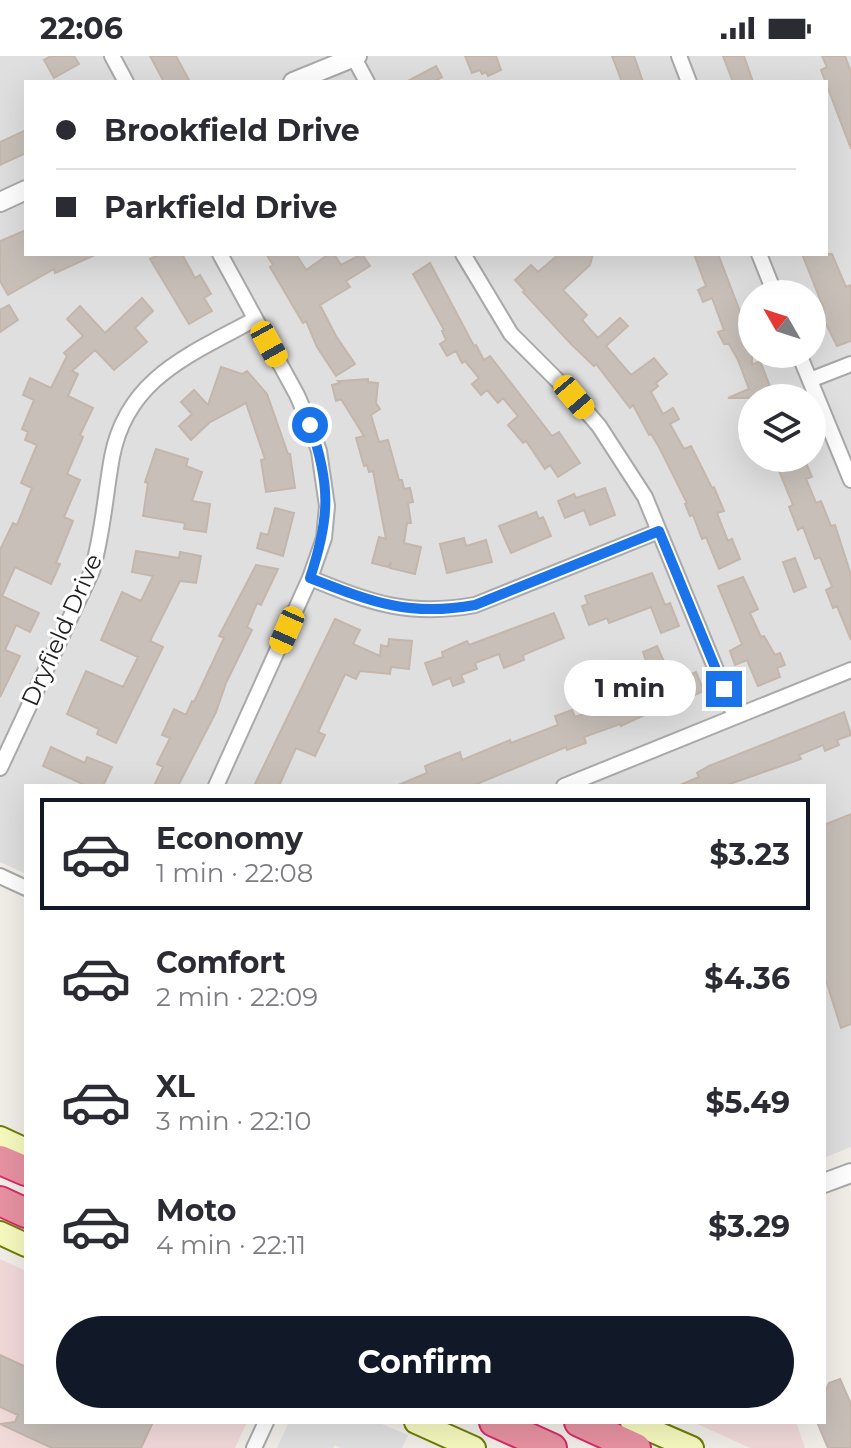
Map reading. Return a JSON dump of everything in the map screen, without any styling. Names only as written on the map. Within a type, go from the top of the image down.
[{"type":"highway","points":[[0,1160],[24,1170]]},
{"type":"highway","points":[[0,1201],[24,1212]]},
{"type":"highway","points":[[498,1424],[552,1448]]},
{"type":"highway","points":[[587,1424],[648,1440]]},
{"type":"main road","points":[[0,1138],[24,1149]]},
{"type":"main road","points":[[0,1233],[24,1244]]},
{"type":"main road","points":[[420,1424],[474,1448]]},
{"type":"main road","points":[[633,1424],[648,1440],[692,1448]]},
{"type":"street","points":[[112,56],[125,80]]},
{"type":"street","points":[[298,80],[355,56],[366,80]]},
{"type":"street","points":[[679,56],[688,80]]},
{"type":"street","points":[[0,202],[24,191]]},
{"type":"street","points":[[217,784],[310,578],[324,538],[327,506],[319,451],[297,395],[221,256]]},
{"type":"street","points":[[464,256],[511,334],[574,397],[623,460],[645,497],[735,716]]},
{"type":"street","points":[[760,256],[769,280]]},
{"type":"street","name":"Dryfield Drive","points":[[0,768],[92,571],[100,541],[112,456],[128,412],[143,389],[166,368],[255,319]]},
{"type":"street","points":[[810,380],[851,364]]},
{"type":"street","points":[[805,368],[851,480]]},
{"type":"street","points":[[310,578],[384,605],[444,610],[475,605],[659,531]]},
{"type":"street","points":[[569,784],[851,670]]},
{"type":"street","points":[[0,876],[24,887]]},
{"type":"street","points":[[826,1182],[851,1173]]},
{"type":"street","points":[[254,1448],[265,1424]]},
{"type":"shaded area","points":[[0,56],[851,56],[851,1147],[826,1157],[826,784],[24,784],[24,873],[0,862]]},
{"type":"shaded area","points":[[0,1259],[24,1270],[24,1424],[246,1424],[235,1448],[0,1448]]},
{"type":"shaded area","points":[[288,1424],[382,1424],[408,1435],[402,1448],[341,1448],[335,1445],[333,1448],[277,1448]]},
{"type":"shaded area","points":[[697,1424],[797,1424],[805,1448],[750,1448]]},
{"type":"building","points":[[51,56],[74,56],[79,64],[54,78],[44,60]]},
{"type":"building","points":[[150,56],[176,56],[189,80],[163,80]]},
{"type":"building","points":[[465,56],[496,56],[501,70],[488,76],[480,70],[472,73]]},
{"type":"building","points":[[612,56],[634,56],[642,80],[621,80]]},
{"type":"building","points":[[723,56],[744,56],[752,80],[732,80]]},
{"type":"building","points":[[822,56],[845,56],[851,72],[851,149],[828,88],[828,80],[825,80],[821,70],[827,67]]},
{"type":"building","points":[[436,66],[442,77],[437,80],[410,80]]},
{"type":"building","points":[[24,131],[24,154],[0,165],[0,142]]},
{"type":"building","points":[[24,231],[24,256],[93,256],[55,273],[54,269],[8,295],[0,281],[0,241]]},
{"type":"building","points":[[832,254],[846,287],[851,285],[851,341],[837,346],[826,324],[826,280],[812,280],[803,256]]},
{"type":"building","points":[[156,256],[183,256],[195,278],[200,275],[211,294],[204,298],[212,311],[189,324],[150,259]]},
{"type":"building","points":[[267,256],[297,256],[306,270],[326,256],[335,256],[341,265],[363,256],[370,266],[346,281],[350,287],[320,305],[355,364],[336,376],[317,347],[306,321],[303,323],[270,267],[273,265]]},
{"type":"building","points":[[557,256],[592,256],[590,265],[563,290],[587,315],[582,320],[598,338],[620,318],[628,326],[606,346],[631,375],[654,358],[667,374],[651,392],[663,414],[673,408],[679,419],[670,424],[684,449],[691,446],[714,487],[724,511],[717,513],[728,541],[732,539],[740,559],[719,569],[706,537],[702,539],[693,515],[690,516],[687,503],[659,447],[633,405],[630,408],[596,364],[594,366],[571,344],[515,280],[531,265],[538,272]]},
{"type":"building","points":[[695,256],[719,256],[738,306],[738,360],[718,332],[724,330],[712,298],[703,302],[698,290],[706,286]]},
{"type":"building","points":[[430,263],[484,360],[490,356],[552,436],[559,432],[580,463],[558,477],[550,465],[545,469],[526,441],[523,443],[508,425],[518,416],[503,398],[498,403],[487,390],[481,395],[472,384],[479,378],[465,361],[462,363],[456,351],[447,356],[440,344],[446,340],[444,330],[413,274]]},
{"type":"building","points":[[142,298],[153,311],[135,328],[147,342],[114,370],[95,350],[72,371],[78,374],[68,396],[93,408],[67,474],[80,480],[64,517],[73,521],[51,584],[15,567],[2,596],[39,613],[30,632],[16,625],[5,650],[20,656],[0,697],[0,550],[13,523],[17,525],[32,488],[21,483],[37,445],[25,440],[28,432],[22,429],[34,400],[23,395],[30,378],[51,388],[67,356],[64,353],[83,336],[67,319],[80,306],[105,333]]},
{"type":"building","points":[[9,305],[18,320],[0,332],[0,310]]},
{"type":"building","points":[[221,367],[242,374],[247,371],[267,394],[290,454],[295,488],[266,492],[261,460],[265,459],[246,403],[210,422],[191,440],[179,426],[192,414],[181,402],[194,390],[208,405]]},
{"type":"building","points":[[741,368],[763,368],[769,384],[747,384]]},
{"type":"building","points":[[368,379],[368,382],[378,383],[376,403],[380,409],[371,415],[379,442],[388,440],[399,480],[402,480],[404,489],[410,488],[413,502],[408,503],[411,523],[407,523],[404,543],[421,547],[415,574],[390,568],[391,562],[388,567],[372,563],[379,537],[386,539],[373,471],[369,472],[367,465],[364,466],[356,438],[364,436],[341,399],[336,401],[332,385],[340,383],[338,381]]},
{"type":"building","points":[[156,449],[188,459],[186,466],[202,472],[192,501],[210,504],[206,532],[184,529],[185,523],[143,516],[148,483],[145,482]]},
{"type":"building","points":[[780,472],[810,472],[812,477],[806,479],[816,503],[821,501],[831,526],[835,525],[851,575],[851,640],[837,606],[833,608],[826,590],[832,587],[820,557],[815,559],[803,527],[798,530],[789,507],[793,505]]},
{"type":"building","points":[[605,488],[615,515],[590,525],[584,510],[565,518],[558,501],[574,494],[576,498]]},
{"type":"building","points":[[275,508],[294,513],[283,556],[257,548],[261,533],[268,535]]},
{"type":"building","points":[[536,512],[539,519],[543,517],[551,536],[511,553],[499,526]]},
{"type":"building","points":[[464,538],[466,546],[486,540],[492,562],[447,573],[440,544]]},
{"type":"building","points":[[136,551],[179,558],[180,552],[201,556],[196,583],[180,581],[150,641],[163,647],[116,743],[97,734],[99,729],[67,714],[86,671],[123,687],[138,657],[101,640],[122,592],[141,601],[153,576],[132,572]]},
{"type":"building","points":[[795,558],[806,587],[794,592],[783,562]]},
{"type":"building","points":[[256,565],[278,569],[261,605],[257,603],[247,627],[252,630],[226,683],[216,712],[179,784],[155,784],[163,767],[157,764],[170,738],[162,735],[174,709],[186,715],[194,702],[224,638],[219,636]]},
{"type":"building","points":[[652,573],[665,605],[670,603],[679,626],[661,633],[651,607],[609,623],[607,618],[589,625],[582,606],[588,604],[585,596]]},
{"type":"building","points":[[743,577],[758,609],[750,613],[761,637],[764,636],[775,655],[780,653],[785,665],[777,668],[780,677],[758,686],[747,660],[735,665],[730,651],[742,644],[718,586]]},
{"type":"building","points":[[554,613],[564,638],[523,655],[524,660],[504,668],[499,654],[475,663],[477,669],[461,675],[464,682],[453,686],[450,678],[433,685],[425,663],[443,657],[442,652]]},
{"type":"building","points":[[335,619],[360,630],[353,644],[380,656],[381,645],[388,647],[389,639],[412,641],[409,669],[391,667],[390,674],[360,671],[356,679],[345,674],[318,732],[325,735],[315,756],[296,748],[280,784],[255,784]]},
{"type":"building","points":[[657,646],[670,675],[684,669],[687,676],[696,672],[704,691],[670,705],[664,692],[657,695],[643,652]]},
{"type":"building","points":[[640,691],[649,713],[621,726],[584,737],[586,743],[567,750],[566,747],[477,784],[401,784],[427,773],[425,766],[460,752],[462,760],[558,725],[555,716],[572,710],[575,717],[627,700],[626,697]]},
{"type":"building","points":[[844,712],[851,735],[837,740],[839,745],[825,751],[823,745],[799,755],[801,759],[730,784],[683,784],[699,777],[697,773]]},
{"type":"building","points":[[51,747],[85,763],[87,757],[112,767],[104,784],[83,784],[43,766]]},
{"type":"building","points":[[851,814],[851,1024],[841,1028],[826,980],[826,824]]},
{"type":"building","points":[[0,1355],[24,1366],[24,1424],[152,1424],[141,1448],[52,1448],[0,1424],[15,1422],[18,1415],[0,1407]]},
{"type":"building","points":[[840,1379],[851,1404],[851,1448],[828,1448],[818,1424],[826,1424],[826,1390],[829,1383]]},
{"type":"route","points":[[310,425],[319,451],[327,506],[324,538],[310,578],[384,605],[444,610],[475,605],[659,531],[724,689]]}]
